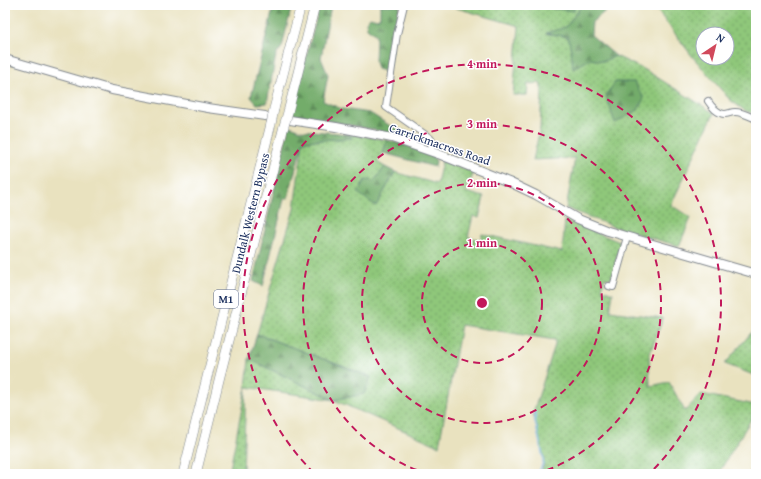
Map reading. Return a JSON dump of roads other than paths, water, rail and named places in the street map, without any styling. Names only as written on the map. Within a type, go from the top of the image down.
[{"type":"highway","name":"Dundalk Western Bypass","points":[[183,474],[208,369],[301,5]]},
{"type":"highway","name":"Dundalk Western Bypass","points":[[196,474],[315,5]]},
{"type":"main road","points":[[5,59],[112,90],[208,108],[266,116]]},
{"type":"main road","name":"Carrickmacross Road","points":[[287,119],[392,138],[431,151],[511,183],[536,195],[578,219],[608,231],[756,274]]},
{"type":"street","points":[[404,5],[397,34],[386,107],[430,138],[432,141],[431,151]]},
{"type":"street","points":[[708,101],[712,107],[720,113],[725,114],[735,112],[756,119]]},
{"type":"street","points":[[608,286],[613,287],[627,237]]},
{"type":"street","points":[[754,474],[756,468]]},
{"type":"waterway","points":[[535,412],[535,420],[543,457],[543,463],[538,474]]}]
